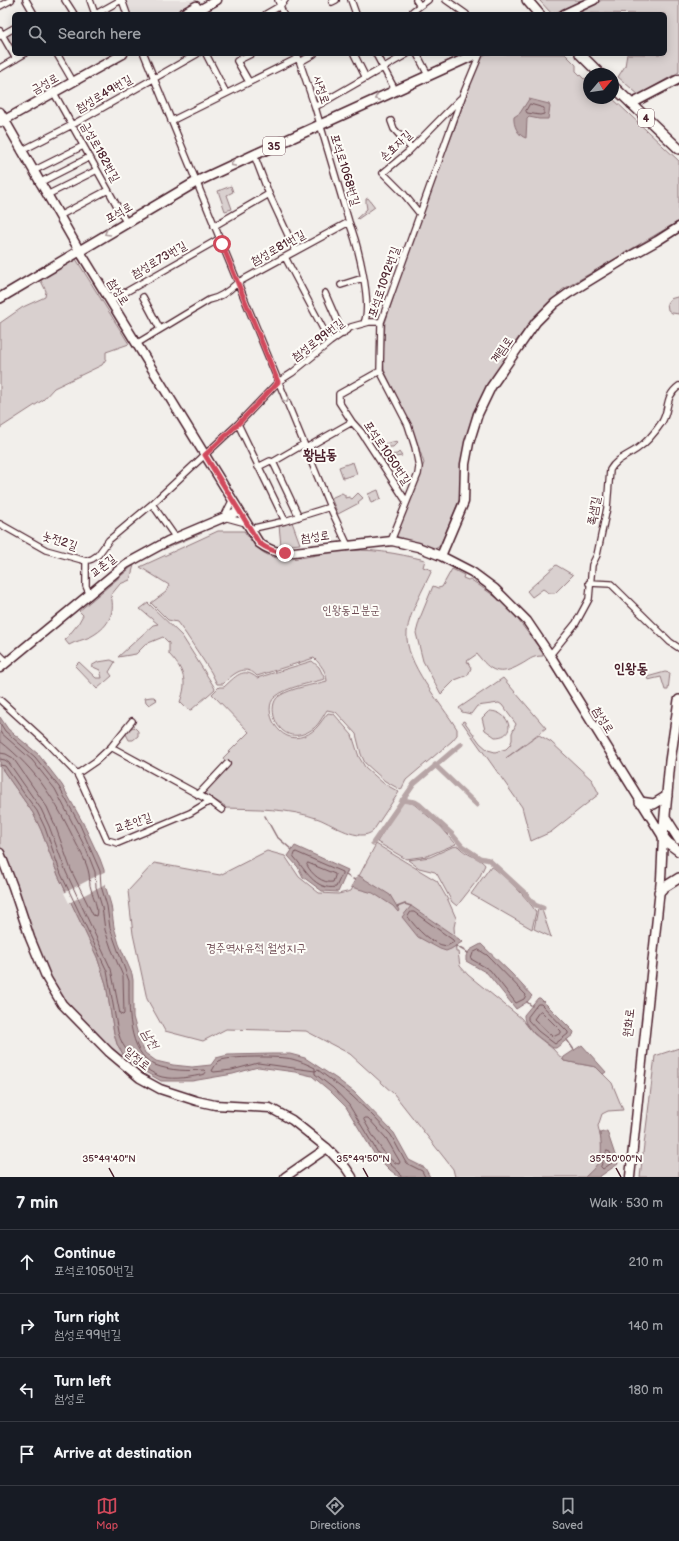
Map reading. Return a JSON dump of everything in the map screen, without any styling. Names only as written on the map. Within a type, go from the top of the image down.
[{"type":"main road","points":[[527,0],[537,12]]},
{"type":"main road","name":"포석로","points":[[0,298],[78,250],[196,182],[472,56]]},
{"type":"main road","points":[[582,56],[594,68]]},
{"type":"main road","name":"4","points":[[619,92],[679,149]]},
{"type":"main road","name":"원화로","points":[[663,838],[679,700]]},
{"type":"main road","points":[[640,802],[654,804],[667,796]]},
{"type":"main road","points":[[665,817],[679,839]]},
{"type":"main road","points":[[663,838],[668,844],[679,851]]},
{"type":"main road","points":[[659,892],[679,878]]},
{"type":"street","points":[[0,6],[11,0]]},
{"type":"street","points":[[26,0],[33,12]]},
{"type":"street","points":[[65,0],[73,12]]},
{"type":"street","points":[[90,0],[95,12]]},
{"type":"street","points":[[100,12],[121,0],[127,12]]},
{"type":"street","points":[[186,12],[207,0]]},
{"type":"street","points":[[196,12],[217,0]]},
{"type":"street","points":[[278,0],[282,12]]},
{"type":"street","points":[[270,12],[280,6],[285,0]]},
{"type":"street","points":[[350,0],[354,12]]},
{"type":"street","points":[[416,0],[420,6]]},
{"type":"street","points":[[413,10],[428,0]]},
{"type":"street","points":[[446,0],[454,2],[458,12]]},
{"type":"street","points":[[568,12],[594,0]]},
{"type":"street","points":[[12,29],[1,34],[12,52]]},
{"type":"street","points":[[0,68],[21,56]]},
{"type":"street","points":[[58,56],[71,78]]},
{"type":"street","name":"금성로","points":[[1,118],[109,56]]},
{"type":"street","name":"금성로","points":[[1,118],[54,93],[119,56]]},
{"type":"street","points":[[145,56],[237,284],[330,507],[348,546]]},
{"type":"street","name":"첨성로49번길","points":[[21,151],[72,125],[192,56]]},
{"type":"street","points":[[207,56],[225,94]]},
{"type":"street","points":[[247,56],[237,61],[249,82]]},
{"type":"street","points":[[355,56],[366,78]]},
{"type":"street","points":[[377,56],[393,86],[393,91]]},
{"type":"street","points":[[315,107],[403,56]]},
{"type":"street","points":[[418,56],[428,76]]},
{"type":"street","name":"포석로1092번길","points":[[390,541],[419,467],[408,425],[380,370],[381,322],[462,97],[479,56]]},
{"type":"street","points":[[171,120],[298,58]]},
{"type":"street","name":"사정로","points":[[298,58],[320,125]]},
{"type":"street","points":[[631,104],[679,78]]},
{"type":"street","name":"금성로182번길","points":[[54,93],[126,222]]},
{"type":"street","name":"손효자길","points":[[420,214],[403,193],[383,174],[462,97]]},
{"type":"street","name":"첨성로","points":[[1,118],[78,250],[259,543],[268,549],[285,553],[390,541],[412,546],[441,556],[472,572],[495,590],[527,621],[550,655],[663,838]]},
{"type":"street","points":[[391,121],[394,129],[411,148]]},
{"type":"street","name":"포석로1068번길","points":[[320,125],[349,222],[355,237],[368,301],[364,323]]},
{"type":"street","points":[[33,171],[83,146]]},
{"type":"street","points":[[254,155],[269,194],[295,250]]},
{"type":"street","points":[[39,183],[90,157]]},
{"type":"street","points":[[47,195],[97,170]]},
{"type":"street","points":[[59,216],[108,190]]},
{"type":"street","points":[[214,226],[269,194]]},
{"type":"street","name":"첨성로81번길","points":[[136,344],[209,300],[220,296],[237,284],[295,250],[349,222]]},
{"type":"street","name":"계림로","points":[[441,556],[464,502],[465,464],[469,443],[478,414],[490,387],[536,322],[555,303],[569,293],[679,227]]},
{"type":"street","name":"첨성로73번길","points":[[110,301],[219,238]]},
{"type":"street","points":[[285,257],[330,342]]},
{"type":"street","points":[[341,285],[363,278]]},
{"type":"street","points":[[325,293],[343,334]]},
{"type":"street","points":[[143,297],[160,329]]},
{"type":"street","name":"첨성로99번길","points":[[205,455],[238,424],[278,382],[292,373],[330,342],[351,327],[364,323],[381,322]]},
{"type":"street","points":[[352,422],[339,402],[338,394],[380,370]]},
{"type":"street","name":"쪽샘길","points":[[550,655],[582,614],[588,599],[592,565],[597,555],[607,508],[610,470],[619,460],[645,442],[663,421],[669,398],[673,391],[679,386]]},
{"type":"street","name":"포석로1050번길","points":[[258,467],[270,461],[273,462],[352,422],[361,432],[406,501]]},
{"type":"street","points":[[238,424],[285,521]]},
{"type":"street","points":[[86,561],[98,555],[109,540],[152,504],[205,455]]},
{"type":"street","points":[[273,462],[299,517]]},
{"type":"street","points":[[232,501],[224,518],[248,526],[285,521],[330,507]]},
{"type":"street","points":[[152,504],[176,538]]},
{"type":"street","name":"교촌길","points":[[0,668],[126,564],[140,555],[176,538],[239,511]]},
{"type":"street","name":"놋전2길","points":[[0,524],[46,550],[86,561],[86,586],[89,593]]},
{"type":"street","points":[[589,583],[611,584],[670,642],[679,648]]},
{"type":"street","points":[[0,656],[7,662]]},
{"type":"street","name":"교촌안길","points":[[0,700],[46,742],[77,774],[84,786],[108,840],[118,843],[190,813],[210,801]]},
{"type":"street","points":[[77,774],[96,761],[111,747],[132,721]]},
{"type":"street","points":[[111,747],[210,801],[222,810]]},
{"type":"street","points":[[198,795],[227,764]]},
{"type":"street","name":"원화로","points":[[628,1177],[659,892],[663,838]]},
{"type":"street","name":"일정로","points":[[0,853],[30,938],[47,979],[62,1004],[109,1052],[140,1078],[160,1089],[197,1102],[216,1105],[270,1108],[292,1120],[327,1148],[346,1168],[352,1177]]},
{"type":"street","name":"원화로","points":[[628,1177],[631,1124],[655,894],[657,878],[660,873]]},
{"type":"street","points":[[285,1177],[327,1148]]},
{"type":"shaded area","points":[[125,0],[197,0],[175,12],[130,12]]},
{"type":"green space","points":[[539,0],[584,0],[557,12],[550,12]]},
{"type":"green space","points":[[602,0],[679,0],[679,72],[639,95],[619,78],[619,75],[625,66],[627,56],[667,56],[667,12],[577,12]]},
{"type":"green space","points":[[12,31],[12,46],[6,35]]},
{"type":"green space","points":[[567,56],[576,65],[576,71],[583,78],[583,104],[618,104],[679,161],[679,221],[562,290],[516,341],[473,413],[466,445],[460,498],[440,546],[433,550],[396,536],[424,463],[412,428],[384,370],[383,357],[385,323],[419,220],[453,133],[480,57]]},
{"type":"green space","points":[[231,186],[233,192],[227,195],[232,209],[225,211],[218,191]]},
{"type":"green space","points":[[368,198],[375,207],[358,219],[357,218],[367,209],[366,199]]},
{"type":"green space","points":[[76,259],[129,344],[106,352],[106,359],[102,365],[54,388],[43,400],[0,428],[0,323],[23,307],[45,297],[46,291],[40,279]]},
{"type":"green space","points":[[679,297],[679,314],[672,313],[668,310],[667,303],[670,299]]},
{"type":"green space","points":[[377,441],[384,444],[397,441],[397,443],[393,447],[384,447],[383,451],[379,454],[372,443]]},
{"type":"green space","points":[[399,452],[402,456],[383,459],[381,456],[397,454]]},
{"type":"green space","points":[[353,462],[357,474],[343,478],[339,467]]},
{"type":"green space","points":[[378,490],[381,499],[371,503],[368,494]]},
{"type":"green space","points":[[342,493],[345,495],[345,498],[349,497],[352,499],[358,493],[363,498],[358,502],[359,503],[338,514],[331,498]]},
{"type":"green space","points":[[292,522],[300,544],[281,546],[279,525]]},
{"type":"green space","name":"인왕동고분군","points":[[218,531],[244,531],[260,550],[268,555],[281,559],[340,551],[361,550],[393,553],[425,560],[423,567],[432,570],[417,601],[408,625],[408,644],[411,657],[425,683],[457,729],[457,735],[406,780],[401,790],[385,781],[365,763],[356,734],[336,712],[327,710],[314,728],[302,734],[292,735],[284,732],[278,726],[274,718],[273,709],[279,696],[296,689],[327,681],[323,668],[314,658],[257,676],[248,670],[239,671],[223,684],[217,684],[211,672],[177,622],[168,620],[151,603],[166,592],[169,585],[140,567]]},
{"type":"green space","points":[[195,533],[202,533],[145,557],[134,565],[139,559]]},
{"type":"green space","points":[[134,565],[130,580],[120,584],[111,595],[111,615],[105,625],[90,637],[69,645],[65,640],[78,624],[83,615],[79,611]]},
{"type":"green space","points":[[556,565],[573,575],[555,593],[549,593],[543,589],[532,597],[527,591]]},
{"type":"green space","points":[[452,569],[464,575],[463,578],[468,580],[470,579],[500,600],[513,613],[543,653],[543,656],[533,658],[513,669],[501,671],[486,665],[477,654],[467,661],[471,668],[468,675],[455,680],[441,694],[423,661],[416,633],[420,618],[433,586],[438,588],[442,587]]},
{"type":"green space","points":[[148,603],[182,636],[215,689],[191,710],[187,709],[180,702],[184,688],[183,676],[178,665],[169,654],[169,643],[163,637],[146,644],[136,654],[118,657],[153,625],[158,624],[140,609]]},
{"type":"green space","points":[[111,660],[115,662],[109,672],[112,676],[97,689],[75,666],[79,662],[96,678],[102,678],[100,670],[91,666],[98,662]]},
{"type":"green space","points":[[312,661],[319,667],[325,679],[292,688],[275,697],[271,703],[271,717],[280,731],[287,736],[295,738],[312,732],[328,713],[334,714],[352,735],[359,757],[365,767],[383,783],[399,792],[373,831],[367,834],[361,835],[346,832],[308,815],[272,810],[224,808],[225,806],[203,793],[228,765],[223,758],[249,732],[212,694],[219,687],[224,687],[239,674],[247,673],[257,678]]},
{"type":"green space","points":[[665,672],[670,673],[668,690],[665,690],[661,677],[648,680],[647,677]]},
{"type":"green space","points":[[503,678],[546,728],[506,758],[539,735],[551,742],[592,780],[599,794],[551,832],[531,841],[522,807],[462,722],[464,721],[480,743],[488,750],[495,752],[506,749],[510,745],[512,733],[516,724],[499,703],[477,706],[471,714],[462,712],[459,708]]},
{"type":"green space","points":[[154,697],[157,700],[149,705],[145,698]]},
{"type":"green space","points":[[489,711],[496,712],[506,719],[509,729],[507,733],[502,736],[495,737],[485,730],[482,718]]},
{"type":"green space","points":[[134,727],[138,731],[138,736],[133,740],[129,740],[126,734],[129,729]]},
{"type":"green space","points":[[0,766],[33,813],[58,875],[97,957],[106,984],[114,1033],[117,1044],[123,1054],[117,1058],[62,1004],[47,979],[0,854]]},
{"type":"green space","points":[[402,802],[412,803],[415,805],[441,827],[456,844],[427,856],[406,859],[377,842]]},
{"type":"green space","name":"경주역사유적 월성지구","points":[[376,844],[437,881],[456,918],[454,927],[456,952],[458,952],[460,966],[468,975],[521,1018],[534,1034],[553,1049],[564,1061],[596,1067],[612,1083],[623,1110],[608,1111],[602,1114],[598,1126],[603,1149],[597,1167],[585,1177],[455,1177],[453,1169],[394,1094],[350,1054],[306,1031],[226,1029],[203,1041],[165,1031],[147,999],[133,934],[128,891],[154,863],[220,875],[267,851],[285,856],[299,877],[319,893],[338,894],[351,891]]},
{"type":"green space","points":[[458,846],[465,852],[480,860],[485,865],[479,878],[457,906],[452,902],[435,872],[419,868],[408,860],[430,857],[452,847]]},
{"type":"green space","points":[[491,866],[515,887],[536,912],[532,929],[471,894]]},
{"type":"green space","points":[[538,909],[542,910],[551,937],[534,929]]},
{"type":"green space","points":[[679,1048],[679,1177],[640,1177],[655,1056]]},
{"type":"water","points":[[529,99],[549,104],[550,107],[548,119],[529,117],[527,119],[526,138],[523,137],[517,130],[514,123],[514,117],[520,113]]},
{"type":"water","points":[[0,717],[8,729],[38,754],[62,785],[83,823],[100,859],[104,870],[105,885],[111,905],[114,927],[119,944],[132,974],[133,1017],[140,1042],[145,1053],[156,1061],[192,1067],[211,1065],[216,1058],[228,1055],[290,1054],[305,1058],[354,1092],[394,1133],[409,1160],[425,1168],[430,1177],[399,1177],[390,1170],[375,1155],[346,1107],[312,1076],[258,1067],[233,1074],[192,1081],[161,1081],[135,1066],[123,1054],[117,1044],[114,1033],[106,984],[97,957],[58,875],[33,813],[0,766]]},
{"type":"water","points":[[295,846],[348,870],[338,892],[322,891],[303,877],[298,867],[288,856]]},
{"type":"water","points":[[358,875],[390,895],[399,910],[398,912],[393,906],[373,893],[351,887]]},
{"type":"water","points":[[411,906],[462,942],[446,951],[418,937],[402,917]]},
{"type":"water","points":[[481,944],[532,996],[527,1002],[516,1009],[487,973],[466,961],[466,956],[470,950]]},
{"type":"water","points":[[538,998],[540,998],[574,1032],[573,1035],[556,1048],[553,1048],[535,1034],[527,1025],[525,1020],[524,1015]]},
{"type":"water","points":[[582,1045],[606,1072],[603,1074],[596,1067],[564,1061],[564,1057]]},
{"type":"water","points":[[607,1131],[618,1164],[599,1177],[585,1177],[595,1167],[600,1158],[600,1133]]},
{"type":"pier","points":[[106,871],[107,883],[69,903],[64,893]]},
{"type":"waterway","points":[[373,843],[414,784],[461,744]]},
{"type":"waterway","points":[[435,765],[477,805]]},
{"type":"waterway","points":[[402,800],[415,802],[420,805],[452,834],[462,846],[480,858],[489,860],[526,894],[535,905],[543,908]]},
{"type":"waterway","points":[[265,816],[276,836],[292,850]]},
{"type":"waterway","points":[[397,907],[405,904],[411,906]]},
{"type":"waterway","points":[[456,946],[468,953]]},
{"type":"waterway","points":[[527,1002],[532,1006]]},
{"type":"waterway","points":[[567,1040],[574,1050]]},
{"type":"district","name":"황남동","points":[[320,454]]},
{"type":"district","name":"인왕동","points":[[631,668]]},
{"type":"route","points":[[222,244],[278,382],[238,424],[205,455],[259,543],[268,549],[285,553]]},
{"type":"water label","name":"남천","points":[[150,1039]]}]
